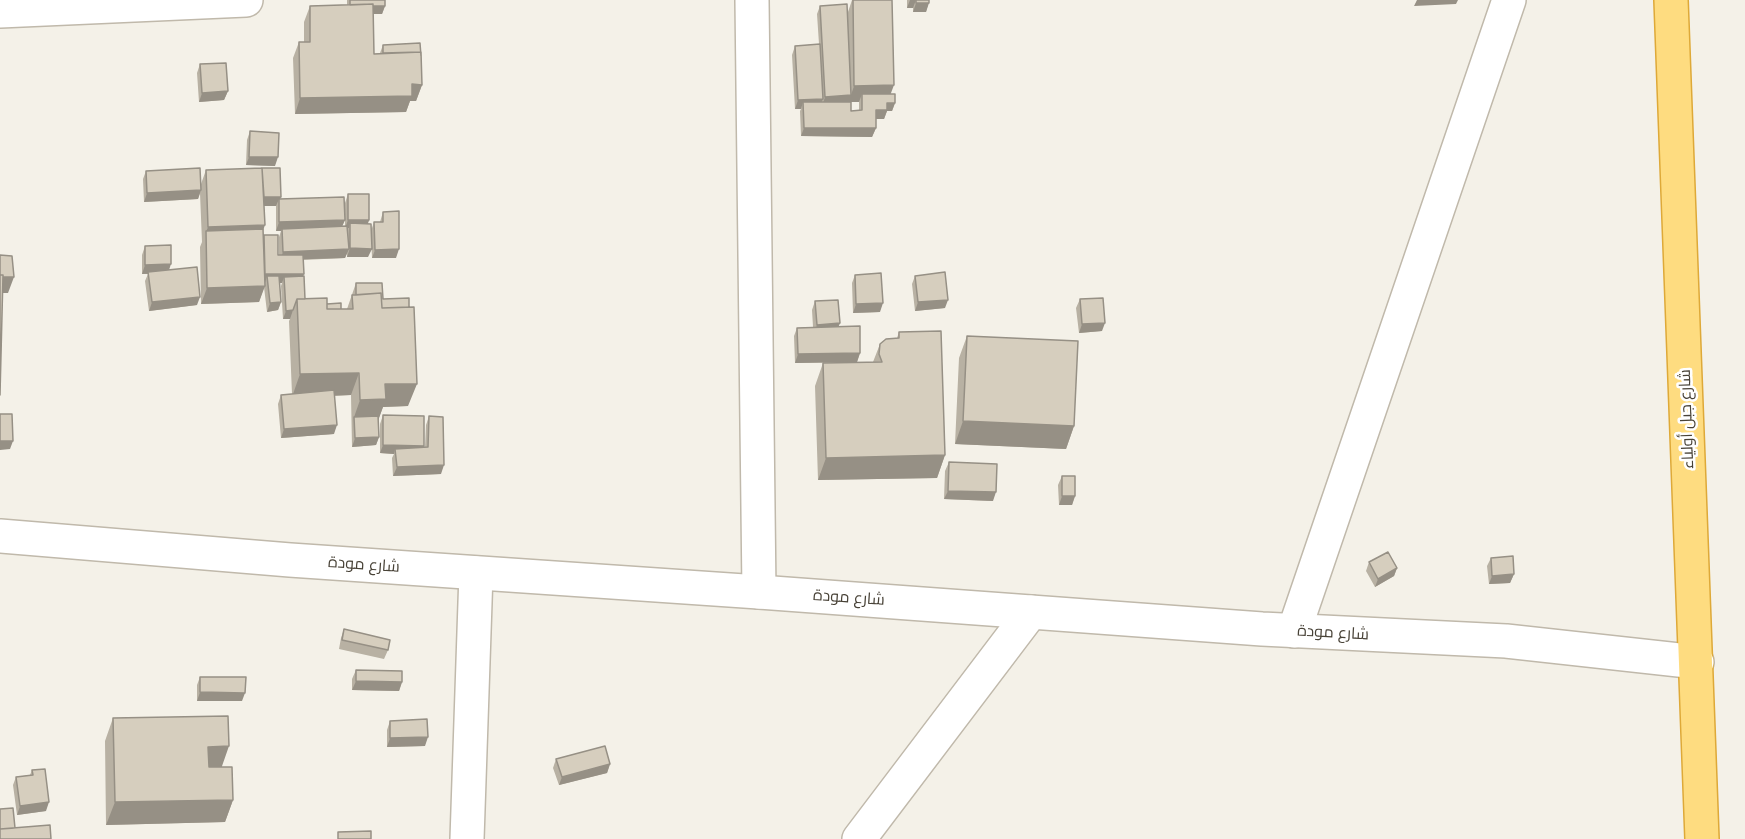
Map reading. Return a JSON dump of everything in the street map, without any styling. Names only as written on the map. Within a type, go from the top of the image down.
[{"type":"highway","name":"شارع جبل أولياء","points":[[1671,0],[1702,839]]},
{"type":"street","points":[[0,11],[158,2],[246,0]]},
{"type":"street","points":[[752,0],[759,592]]},
{"type":"street","points":[[1294,631],[1509,0]]},
{"type":"street","points":[[1671,0],[1678,0]]},
{"type":"street","name":"شارع مودة","points":[[0,536],[301,561],[1294,631],[1506,641],[1697,662]]},
{"type":"street","points":[[467,839],[476,573]]},
{"type":"street","points":[[859,839],[1031,612]]},
{"type":"building","points":[[350,0],[385,0],[385,6],[350,5]]},
{"type":"building","points":[[853,0],[892,0],[894,85],[854,86]]},
{"type":"building","points":[[916,0],[929,0],[929,3],[916,3]]},
{"type":"building","points":[[373,4],[374,54],[421,52],[422,85],[412,84],[412,96],[300,98],[299,42],[310,42],[310,6]]},
{"type":"building","points":[[847,4],[851,95],[825,97],[820,6]]},
{"type":"building","points":[[420,43],[421,52],[383,53],[383,45]]},
{"type":"building","points":[[820,44],[823,99],[798,100],[795,46]]},
{"type":"building","points":[[226,63],[228,91],[202,93],[200,64]]},
{"type":"building","points":[[862,94],[895,94],[895,103],[887,103],[887,110],[876,110],[876,128],[804,128],[803,102],[851,102],[851,111],[862,110]]},
{"type":"building","points":[[250,131],[279,133],[278,157],[249,157]]},
{"type":"building","points":[[200,168],[201,190],[147,193],[146,171]]},
{"type":"building","points":[[262,168],[280,168],[281,197],[264,197]]},
{"type":"building","points":[[262,168],[265,225],[208,227],[206,170]]},
{"type":"building","points":[[348,194],[369,194],[369,220],[348,220]]},
{"type":"building","points":[[344,197],[345,220],[279,222],[279,199]]},
{"type":"building","points":[[399,211],[399,249],[375,250],[374,222],[383,222],[383,212]]},
{"type":"building","points":[[350,223],[371,224],[372,249],[350,248]]},
{"type":"building","points":[[347,226],[349,249],[283,252],[282,229]]},
{"type":"building","points":[[263,229],[265,286],[207,288],[206,231]]},
{"type":"building","points":[[264,235],[278,235],[278,255],[303,255],[304,274],[265,274]]},
{"type":"building","points":[[171,245],[171,264],[145,265],[145,246]]},
{"type":"building","points":[[0,255],[12,256],[14,277],[0,275]]},
{"type":"building","points":[[197,267],[200,297],[152,302],[148,272]]},
{"type":"building","points":[[945,272],[948,300],[918,302],[915,276]]},
{"type":"building","points":[[881,273],[883,303],[856,304],[855,275]]},
{"type":"building","points":[[0,275],[3,275],[0,395]]},
{"type":"building","points":[[267,276],[279,276],[281,302],[270,303]]},
{"type":"building","points":[[304,276],[305,299],[297,299],[293,310],[286,311],[284,277]]},
{"type":"building","points":[[356,283],[382,283],[383,299],[409,298],[409,307],[382,308],[381,293],[356,295]]},
{"type":"building","points":[[381,293],[382,308],[414,307],[417,384],[385,384],[386,399],[360,400],[359,373],[300,374],[297,299],[327,298],[327,309],[353,309],[352,295]]},
{"type":"building","points":[[1103,298],[1105,323],[1082,324],[1080,299]]},
{"type":"building","points":[[838,300],[840,323],[817,325],[815,301]]},
{"type":"building","points":[[341,303],[341,309],[327,309],[327,304]]},
{"type":"building","points":[[860,326],[860,353],[798,354],[797,328]]},
{"type":"building","points":[[941,331],[945,455],[826,458],[823,363],[882,362],[879,354],[880,344],[886,339],[899,338],[899,332]]},
{"type":"building","points":[[967,336],[1078,341],[1074,426],[963,421]]},
{"type":"building","points":[[334,390],[337,425],[284,429],[281,395]]},
{"type":"building","points":[[0,414],[12,414],[13,441],[0,441]]},
{"type":"building","points":[[383,415],[424,416],[424,446],[383,445]]},
{"type":"building","points":[[378,416],[379,437],[355,438],[354,417]]},
{"type":"building","points":[[429,416],[443,417],[444,465],[397,467],[395,449],[428,447]]},
{"type":"building","points":[[949,462],[997,464],[996,492],[948,491]]},
{"type":"building","points":[[1062,476],[1075,476],[1075,496],[1062,496]]},
{"type":"building","points":[[1388,552],[1397,568],[1378,579],[1369,562]]},
{"type":"building","points":[[1513,556],[1514,574],[1492,576],[1491,558]]},
{"type":"building","points":[[344,629],[390,640],[388,650],[342,640]]},
{"type":"building","points":[[356,670],[402,671],[402,682],[356,681]]},
{"type":"building","points":[[200,677],[246,677],[245,693],[200,692]]},
{"type":"building","points":[[228,716],[229,746],[208,747],[209,767],[232,767],[233,800],[115,802],[113,718]]},
{"type":"building","points":[[427,719],[428,737],[390,738],[390,721]]},
{"type":"building","points":[[605,746],[610,764],[562,777],[556,759]]},
{"type":"building","points":[[45,769],[49,802],[20,806],[16,777],[33,775],[32,770]]},
{"type":"building","points":[[13,808],[15,828],[0,829],[0,809]]},
{"type":"building","points":[[50,825],[51,839],[0,839],[0,829]]},
{"type":"building","points":[[371,831],[371,839],[338,839],[338,832]]}]
